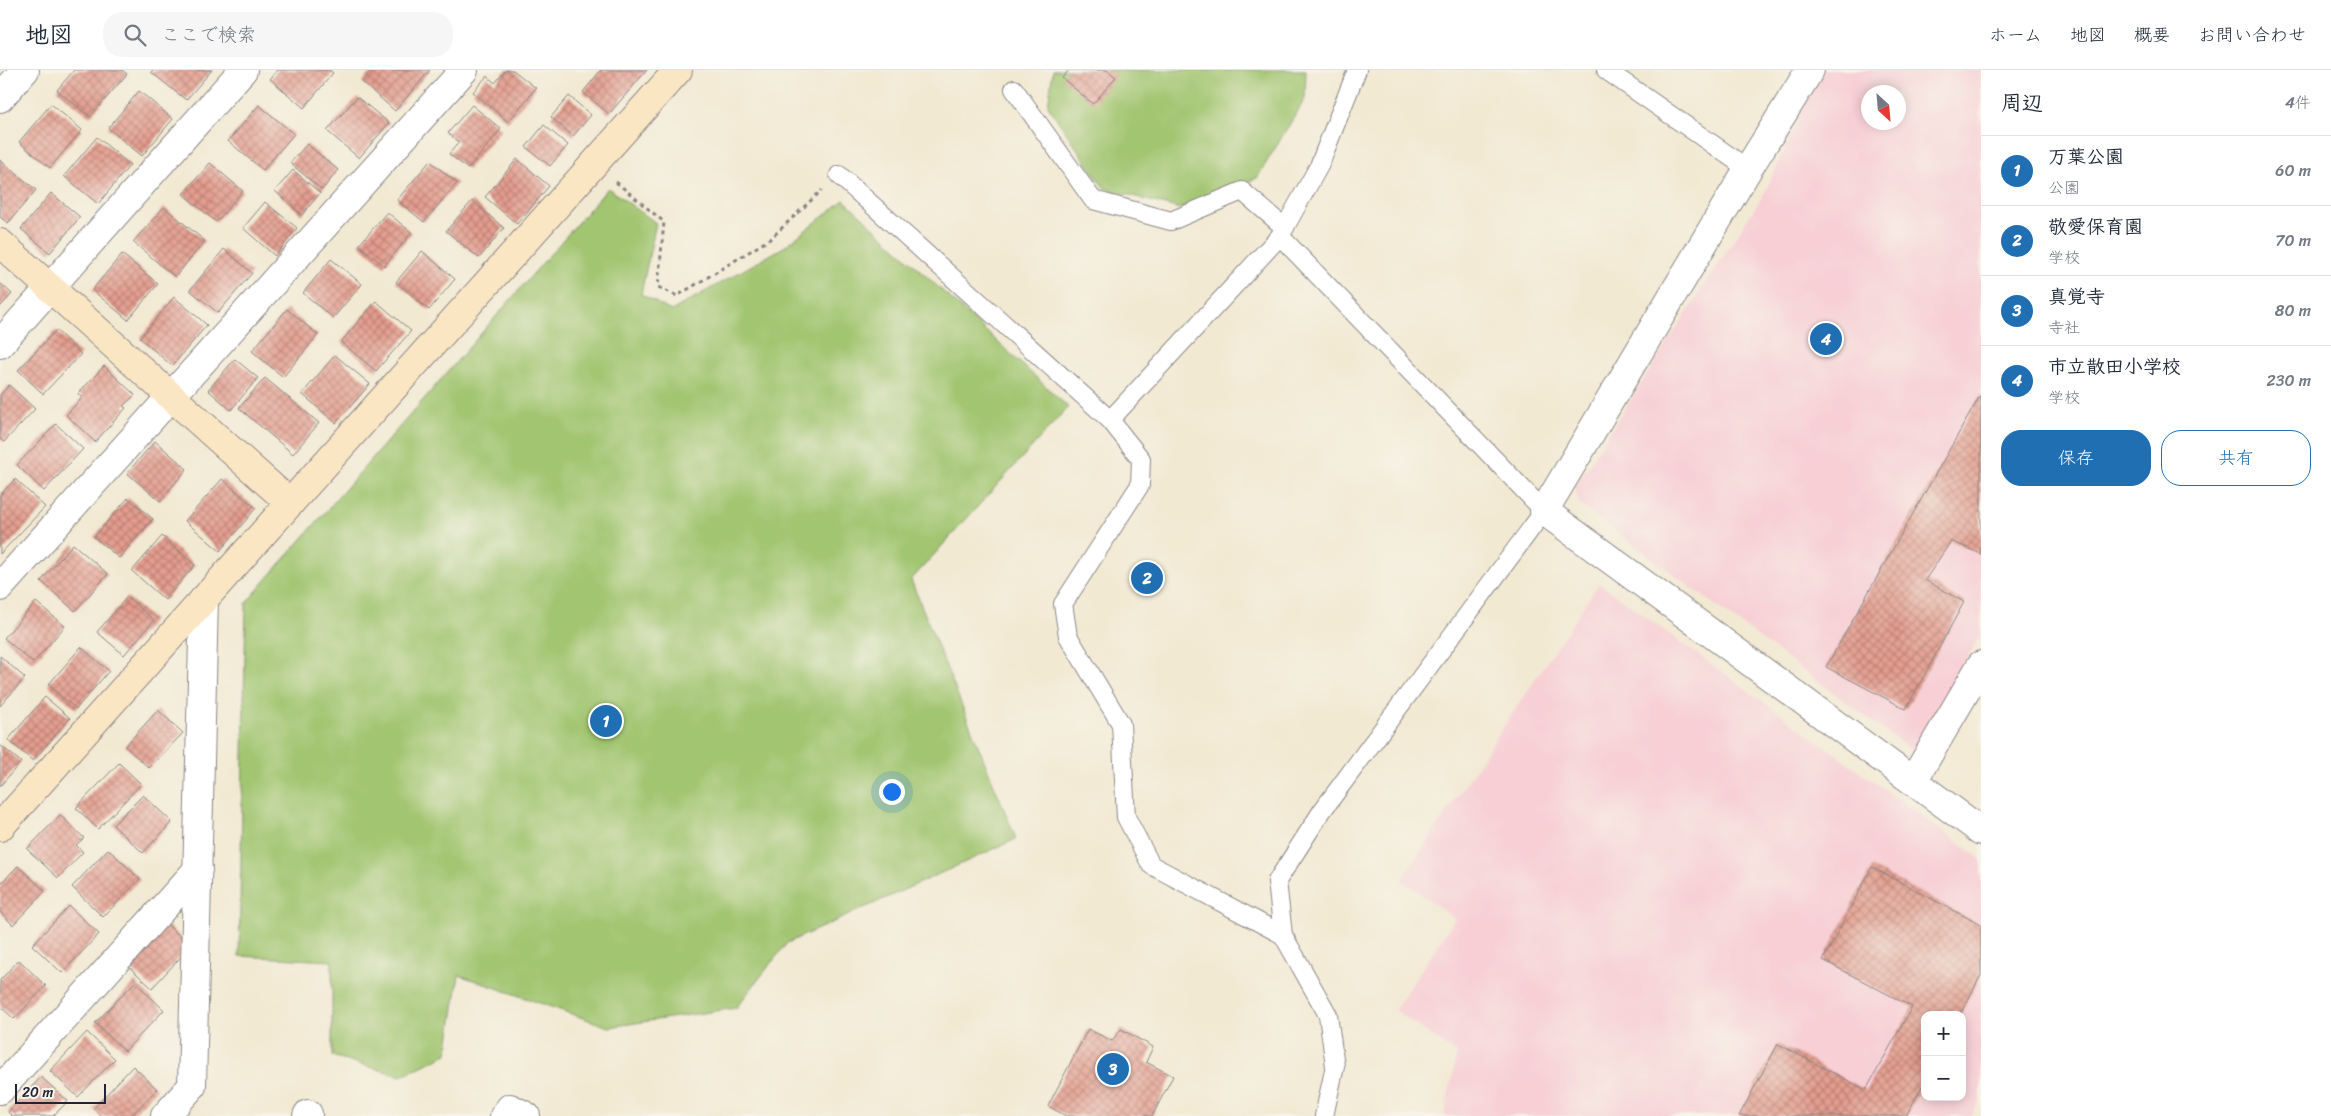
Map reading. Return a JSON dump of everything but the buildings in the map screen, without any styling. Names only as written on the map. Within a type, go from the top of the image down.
[{"type":"street","points":[[0,98],[25,70]]},
{"type":"street","points":[[0,344],[243,70]]},
{"type":"street","points":[[0,587],[464,70]]},
{"type":"street","points":[[0,827],[678,70]]},
{"type":"street","points":[[1810,70],[1748,169],[1544,511],[1981,831]]},
{"type":"street","points":[[0,243],[290,503]]},
{"type":"street","points":[[165,1116],[192,1086],[204,599]]},
{"type":"street","points":[[1913,781],[1981,665]]},
{"type":"street","points":[[0,1090],[198,870]]},
{"type":"street","points":[[504,1116],[510,1108],[526,1116]]},
{"type":"lane","points":[[1110,420],[1282,232],[1319,166],[1357,70]]},
{"type":"lane","points":[[1606,70],[1748,169]]},
{"type":"lane","points":[[1014,89],[1094,200],[1171,220],[1242,191],[1544,511],[1322,811],[1277,881],[1283,935],[1328,1015],[1335,1066],[1324,1116]]},
{"type":"lane","points":[[839,175],[1110,420],[1141,459],[1140,485],[1064,604],[1068,636],[1121,724],[1126,817],[1151,865],[1283,935]]},
{"type":"path","points":[[594,164],[664,222],[658,287],[677,296],[770,239],[839,175]]},
{"type":"shaded area","points":[[1821,70],[1981,70],[1981,634],[1912,751],[1579,504],[1575,486],[1765,192]]},
{"type":"shaded area","points":[[1599,583],[1981,859],[1981,1097],[1971,1116],[1444,1116],[1457,1054],[1395,1010],[1455,919],[1402,880]]},
{"type":"green space","points":[[1053,70],[1306,70],[1305,99],[1257,178],[1180,209],[1104,188],[1048,106]]},
{"type":"green space","points":[[608,188],[656,223],[641,294],[671,311],[784,247],[844,200],[1068,407],[911,580],[1016,839],[787,943],[736,1008],[609,1027],[459,975],[447,1054],[401,1076],[332,1056],[332,961],[239,956],[246,603]]},
{"type":"place","name":"市立散田小学校","points":[[1826,339]]},
{"type":"place","name":"敬愛保育園","points":[[1147,578]]},
{"type":"place","name":"万葉公園","points":[[606,721]]},
{"type":"place","name":"真覚寺","points":[[1113,1069]]}]
